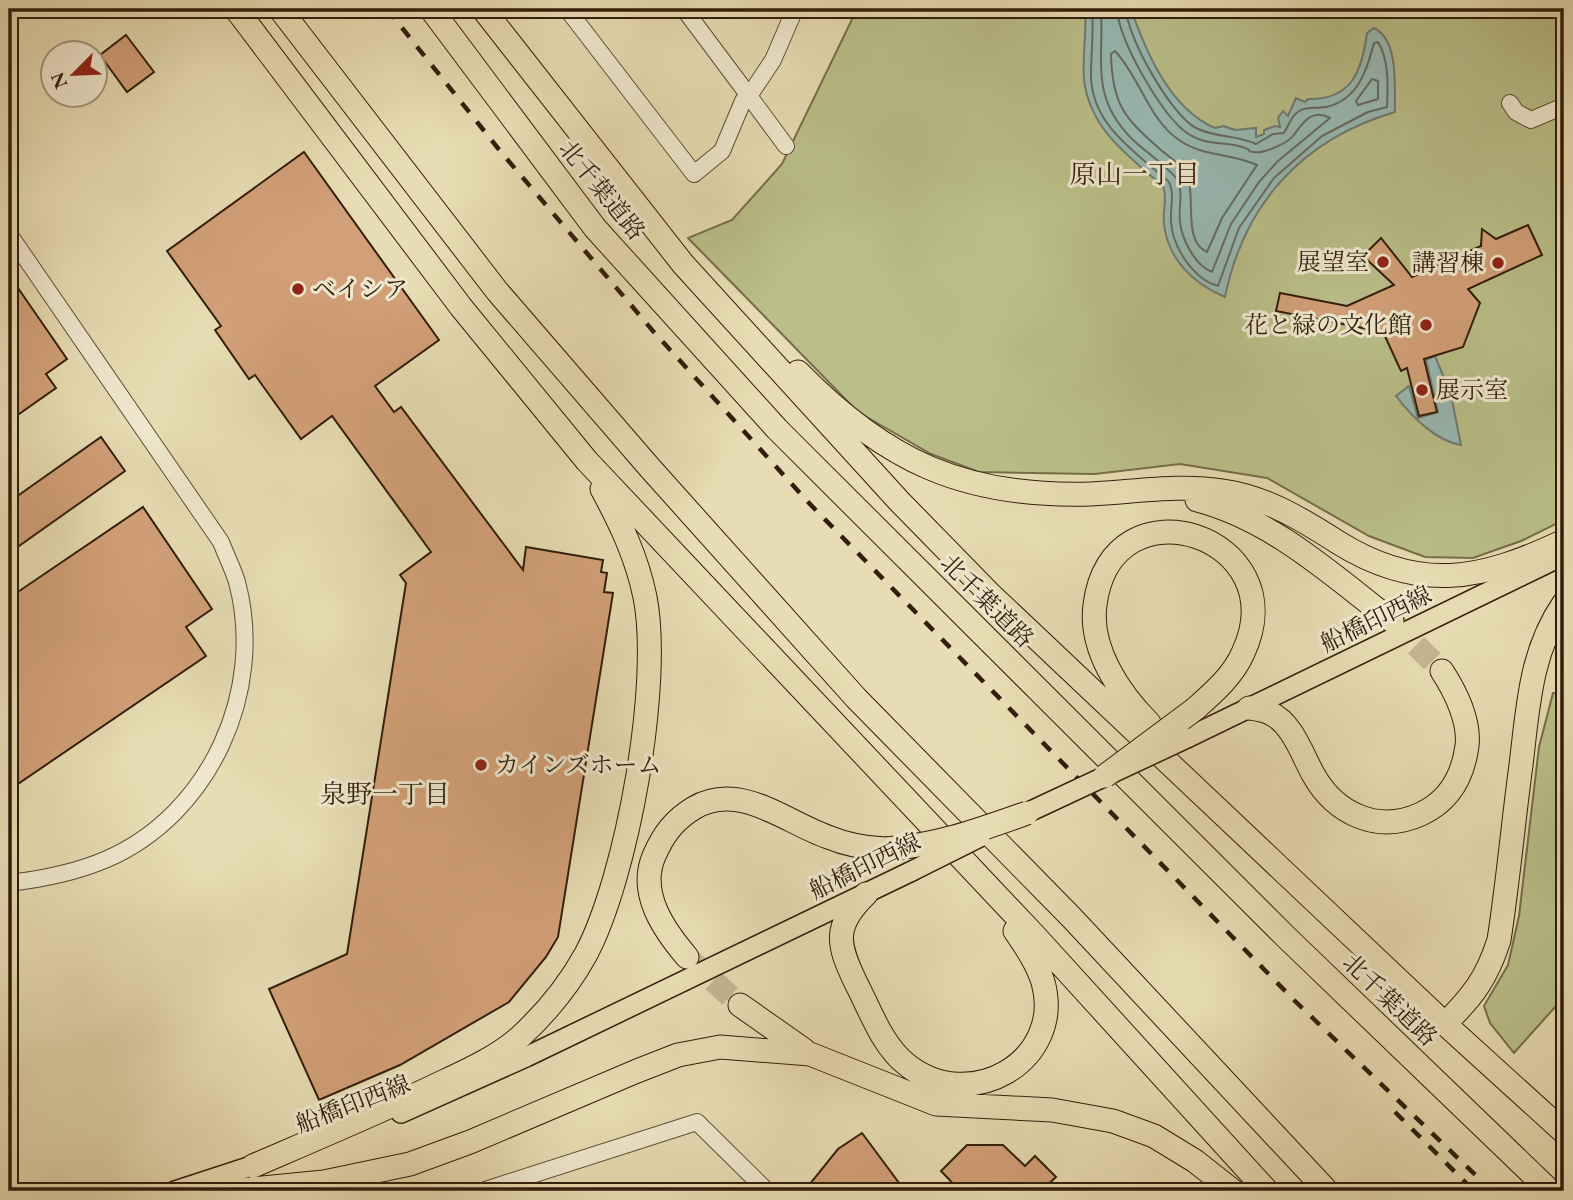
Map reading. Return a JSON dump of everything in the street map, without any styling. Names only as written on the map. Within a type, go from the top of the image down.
[{"type":"highway","points":[[236,9],[461,307],[587,461],[1036,937],[1267,1191]]},
{"type":"highway","points":[[280,9],[497,291],[650,468],[856,698],[1072,918],[1327,1191]]},
{"type":"highway","name":"北千葉道路","points":[[431,9],[595,228],[776,429],[1285,936],[1550,1191]]},
{"type":"highway","name":"北千葉道路","points":[[484,9],[636,207],[799,395],[953,556],[1332,918],[1353,934],[1445,1024],[1564,1132]]},
{"type":"highway","points":[[636,207],[836,410],[884,446],[947,476],[995,487],[1065,495],[1183,488],[1225,491],[1285,511],[1379,565],[1427,577],[1450,578],[1499,569],[1564,541]]},
{"type":"highway","points":[[253,1166],[476,1066],[518,1039],[562,992],[586,954],[603,915],[620,862],[644,720],[649,652],[645,600],[636,558],[587,461]]},
{"type":"highway","points":[[1117,493],[1196,500],[1226,508],[1259,523],[1392,621]]},
{"type":"highway","points":[[1105,776],[1195,709],[1223,684],[1243,653],[1252,624],[1251,595],[1242,572],[1231,555],[1211,541],[1183,531],[1151,533],[1124,547],[1097,585],[1093,617],[1110,670],[1130,704],[1337,908],[1353,934]]},
{"type":"highway","points":[[1445,1024],[1477,991],[1490,967],[1499,940],[1527,703],[1536,658],[1551,621],[1564,603]]},
{"type":"highway","points":[[1249,708],[1272,713],[1288,729],[1314,777],[1329,797],[1349,813],[1368,822],[1389,823],[1413,818],[1438,804],[1458,781],[1465,763],[1468,741],[1464,719],[1442,671]]},
{"type":"highway","points":[[829,719],[866,767],[1004,917],[1029,950],[1043,984],[1044,1017],[1036,1042],[1018,1065],[999,1077],[976,1086],[957,1086],[927,1080],[903,1063],[883,1037],[842,953],[841,928],[849,910],[866,894]]},
{"type":"highway","points":[[687,957],[659,919],[650,893],[650,864],[663,835],[681,816],[703,803],[722,798],[759,805],[825,836],[856,847],[885,849],[920,847],[955,839],[1027,813]]},
{"type":"highway","points":[[740,1005],[810,1054],[936,1104],[1052,1110],[1113,1121],[1154,1136],[1195,1161],[1233,1191]]},
{"type":"highway","points":[[232,1191],[334,1180],[410,1164],[470,1142],[678,1055],[720,1047],[810,1054]]},
{"type":"main road","name":"船橋印西線","points":[[175,1191],[253,1166],[438,1098],[866,894],[1027,813],[1564,555]]},
{"type":"street","points":[[567,9],[694,174],[722,151],[743,101],[774,60],[795,9]]},
{"type":"street","points":[[684,9],[786,146]]},
{"type":"street","points":[[1510,103],[1516,112],[1531,120],[1564,106]]},
{"type":"street","points":[[9,234],[221,542],[237,583],[244,658],[227,733],[210,769],[166,822],[139,842],[88,867],[47,878],[9,883]]},
{"type":"street","points":[[482,1191],[697,1122],[767,1191]]},
{"type":"green space","points":[[857,9],[1564,9],[1564,520],[1521,541],[1473,558],[1425,557],[1369,536],[1267,478],[1180,464],[1095,474],[979,472],[931,454],[858,412],[688,238],[732,220],[782,164]]},
{"type":"green space","points":[[1553,693],[1564,693],[1564,997],[1514,1053],[1490,1023],[1484,1006],[1508,965],[1519,916],[1539,747]]},
{"type":"water","points":[[1085,9],[1131,9],[1152,61],[1185,107],[1215,128],[1256,128],[1256,137],[1264,134],[1264,130],[1280,127],[1278,118],[1283,111],[1288,116],[1296,98],[1305,102],[1308,99],[1335,95],[1344,89],[1352,81],[1362,60],[1367,33],[1374,28],[1382,34],[1392,54],[1395,112],[1332,139],[1283,179],[1263,204],[1247,232],[1234,263],[1225,297],[1203,285],[1184,269],[1166,237],[1163,186],[1124,152],[1102,127],[1094,113],[1084,80]]},
{"type":"water","points":[[1435,356],[1451,395],[1461,445],[1443,439],[1425,427],[1396,396],[1409,386],[1418,418],[1438,412],[1426,360]]},
{"type":"building","points":[[126,35],[154,72],[127,92],[108,66],[108,49]]},
{"type":"building","name":"カインズホーム","points":[[304,152],[439,340],[375,386],[394,412],[401,407],[523,570],[526,547],[603,560],[601,572],[607,573],[604,592],[613,593],[558,937],[546,957],[509,1002],[400,1065],[319,1100],[269,989],[347,954],[406,583],[400,575],[431,552],[332,416],[301,439],[255,375],[249,379],[215,330],[221,326],[167,251]]},
{"type":"building","points":[[1528,225],[1542,255],[1468,289],[1480,303],[1463,347],[1424,359],[1437,412],[1419,416],[1407,368],[1401,371],[1383,332],[1276,311],[1280,293],[1347,306],[1394,285],[1363,256],[1381,238],[1412,277],[1481,246],[1482,229],[1496,239]]},
{"type":"building","points":[[9,275],[67,359],[46,374],[56,388],[9,421]]},
{"type":"building","points":[[101,437],[125,471],[9,553],[9,502]]},
{"type":"building","points":[[143,507],[212,609],[186,627],[206,656],[9,790],[9,598]]},
{"type":"building","points":[[862,1133],[905,1191],[817,1191],[809,1185],[838,1149]]},
{"type":"building","points":[[967,1145],[1003,1145],[1025,1166],[1035,1156],[1056,1177],[1041,1191],[960,1191],[941,1171]]},
{"type":"tunnel","points":[[1392,621],[1442,671]]},
{"type":"tunnel","points":[[688,958],[740,1005]]},
{"type":"railway","points":[[387,9],[501,152],[653,331],[809,503],[1294,1000],[1492,1191]]},
{"type":"railway","points":[[1395,1112],[1474,1191]]},
{"type":"place","name":"展望室","points":[[1383,262]]},
{"type":"place","name":"講習棟","points":[[1498,263]]},
{"type":"place","name":"ベイシア","points":[[298,289]]},
{"type":"place","name":"花と緑の文化館","points":[[1426,325]]},
{"type":"place","name":"展示室","points":[[1422,390]]},
{"type":"place","name":"カインズホーム","points":[[481,765]]},
{"type":"district","name":"原山一丁目","points":[[1135,174]]},
{"type":"district","name":"泉野一丁目","points":[[385,794]]}]
